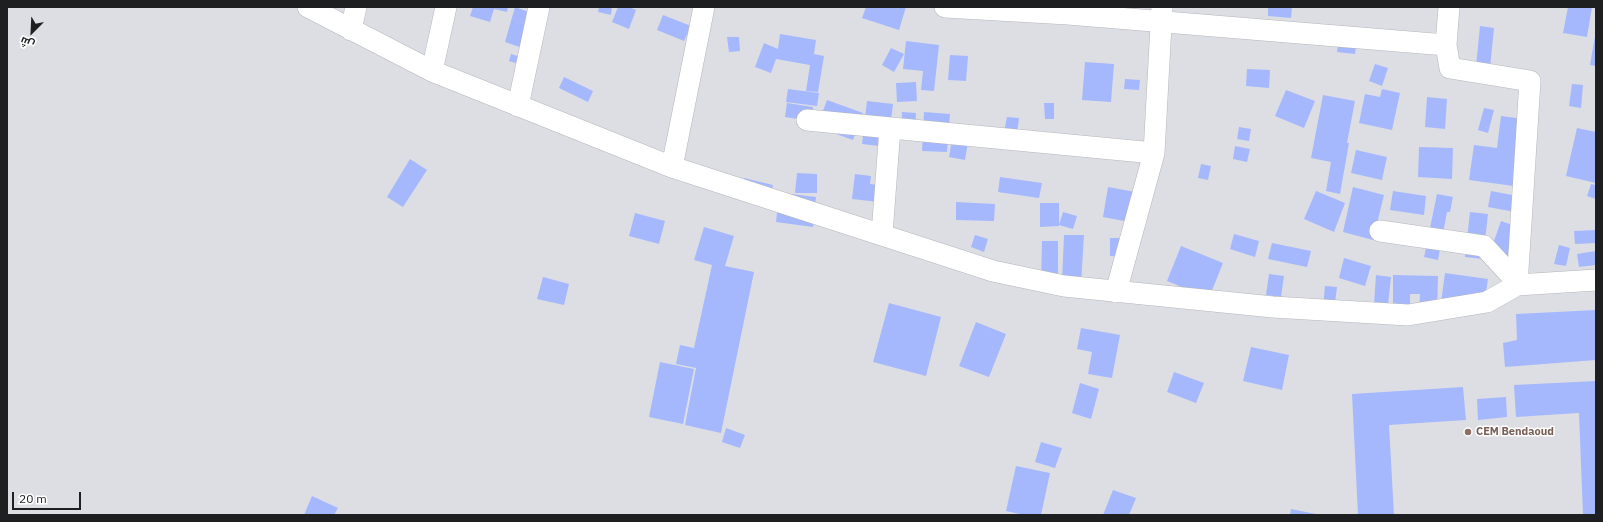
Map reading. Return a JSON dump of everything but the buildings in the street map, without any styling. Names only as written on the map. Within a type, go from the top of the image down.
[{"type":"street","points":[[308,7],[432,71],[672,167],[993,270],[1064,286],[1273,307],[1408,315],[1487,302],[1517,284],[1596,280]]},
{"type":"street","points":[[351,30],[356,7]]},
{"type":"street","points":[[432,71],[446,7]]},
{"type":"street","points":[[518,106],[539,7]]},
{"type":"street","points":[[672,167],[704,7]]},
{"type":"street","points":[[945,7],[1069,10],[1161,15],[1446,45]]},
{"type":"street","points":[[1449,7],[1446,45],[1450,68],[1530,81],[1517,284]]},
{"type":"street","points":[[1116,292],[1154,153],[1161,15]]},
{"type":"street","points":[[807,120],[1154,153]]},
{"type":"street","points":[[882,234],[890,128]]},
{"type":"street","points":[[1380,231],[1484,246],[1517,284]]},
{"type":"place","name":"CEM Bendaoud","points":[[1468,432]]}]
